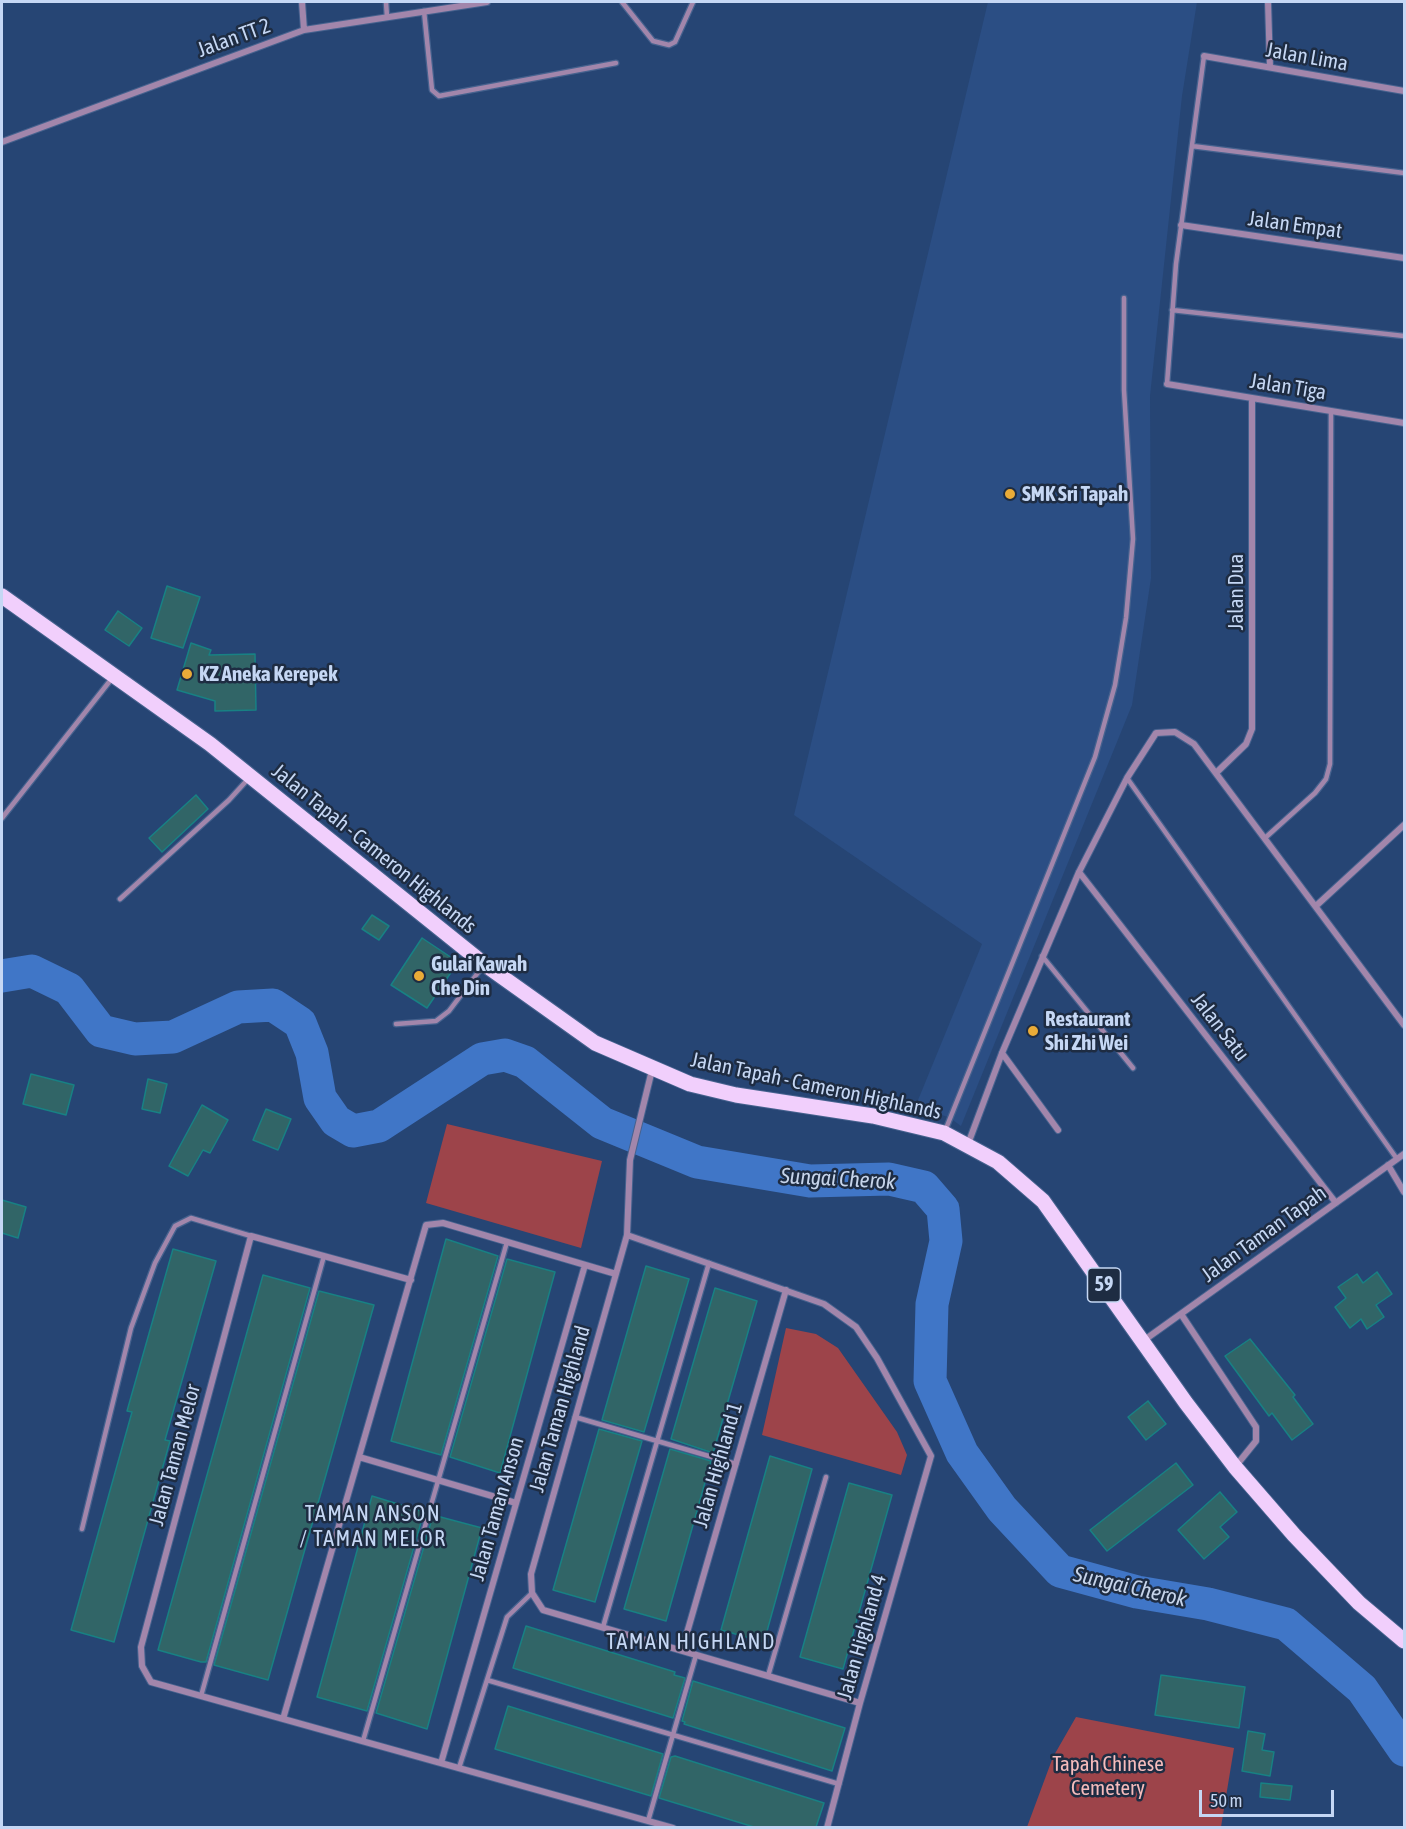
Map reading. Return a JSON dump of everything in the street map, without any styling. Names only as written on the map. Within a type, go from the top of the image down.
[{"type":"main road","name":"Jalan Tapah - Cameron Highlands","points":[[2,596],[115,675],[250,776],[484,964],[595,1043],[652,1070],[690,1084],[736,1095],[873,1116],[944,1133],[998,1162],[1043,1201],[1142,1342],[1235,1467],[1294,1535],[1359,1603],[1404,1641]]},
{"type":"street","points":[[302,2],[304,30]]},
{"type":"street","name":"Jalan TT 2","points":[[2,142],[304,30],[466,3],[488,2]]},
{"type":"street","points":[[1268,2],[1270,67]]},
{"type":"street","name":"Jalan Lima","points":[[1204,56],[1404,91]]},
{"type":"street","name":"Jalan Empat","points":[[1181,225],[1404,258]]},
{"type":"street","name":"Jalan Tiga","points":[[1167,384],[1404,423]]},
{"type":"street","name":"Jalan Dua","points":[[1216,773],[1246,744],[1252,729],[1252,398]]},
{"type":"street","points":[[968,1144],[1002,1053],[1079,872],[1127,778],[1156,733],[1175,732],[1194,744],[1317,905],[1404,1025]]},
{"type":"street","points":[[1317,905],[1404,825]]},
{"type":"street","name":"Jalan Satu","points":[[1079,872],[1336,1203]]},
{"type":"street","points":[[1002,1053],[1058,1130]]},
{"type":"street","name":"Jalan Taman Highland","points":[[532,1593],[531,1574],[627,1235],[630,1160],[639,1115],[652,1070]]},
{"type":"street","name":"Jalan Taman Tapah","points":[[1142,1342],[1404,1154]]},
{"type":"street","points":[[1388,1165],[1404,1192]]},
{"type":"street","points":[[284,1719],[426,1225],[443,1223],[616,1274]]},
{"type":"street","points":[[627,1235],[786,1290]]},
{"type":"street","points":[[250,1236],[411,1280]]},
{"type":"street","name":"Jalan Taman Melor","points":[[201,1696],[151,1682],[141,1666],[141,1647],[250,1236]]},
{"type":"street","name":"Jalan Taman Anson","points":[[441,1763],[585,1265]]},
{"type":"street","name":"Jalan Highland 4","points":[[786,1290],[824,1305],[856,1327],[877,1358],[931,1456],[827,1827]]},
{"type":"street","name":"Jalan Highland 1","points":[[682,1650],[786,1290]]},
{"type":"street","points":[[1181,1314],[1256,1427],[1256,1440],[1235,1467]]},
{"type":"street","points":[[359,1457],[516,1503]]},
{"type":"street","points":[[532,1593],[543,1610],[860,1703]]},
{"type":"street","points":[[201,1696],[673,1827]]},
{"type":"lane","points":[[386,2],[387,17]]},
{"type":"lane","points":[[622,2],[653,41],[669,45],[675,42],[693,2]]},
{"type":"lane","points":[[424,11],[432,90],[439,96],[616,63]]},
{"type":"lane","points":[[1167,384],[1181,225],[1204,56]]},
{"type":"lane","points":[[1192,146],[1404,172]]},
{"type":"lane","points":[[944,1133],[1095,757],[1115,685],[1126,618],[1132,539],[1124,390],[1124,298]]},
{"type":"lane","points":[[1172,310],[1404,336]]},
{"type":"lane","points":[[1265,838],[1315,793],[1326,779],[1330,764],[1331,411]]},
{"type":"lane","points":[[2,818],[115,675]]},
{"type":"lane","points":[[120,899],[229,800],[250,776]]},
{"type":"lane","points":[[1127,778],[1397,1159]]},
{"type":"lane","points":[[1042,956],[1132,1068]]},
{"type":"lane","points":[[396,1024],[436,1021],[449,1011],[484,964]]},
{"type":"lane","points":[[82,1529],[131,1328],[154,1263],[175,1226],[191,1218],[250,1236]]},
{"type":"lane","points":[[363,1741],[507,1242]]},
{"type":"lane","points":[[201,1696],[324,1256]]},
{"type":"lane","points":[[603,1627],[709,1263]]},
{"type":"lane","points":[[575,1417],[736,1464]]},
{"type":"lane","points":[[768,1676],[826,1477]]},
{"type":"lane","points":[[459,1768],[507,1617],[532,1593]]},
{"type":"lane","points":[[648,1821],[696,1655]]},
{"type":"lane","points":[[487,1680],[839,1784]]},
{"type":"shaded area","name":"SMK Sri Tapah","points":[[988,2],[1197,2],[1182,96],[1150,396],[1151,578],[1132,705],[961,1126],[950,1118],[916,1105],[982,944],[794,815]]},
{"type":"green space","points":[[447,1124],[602,1161],[581,1248],[426,1203]]},
{"type":"green space","points":[[786,1328],[816,1334],[838,1348],[897,1432],[907,1455],[901,1475],[762,1435]]},
{"type":"green space","name":"Tapah Chinese Cemetery","points":[[1076,1717],[1234,1748],[1221,1827],[1027,1827],[1053,1757]]},
{"type":"building","points":[[167,586],[200,597],[183,648],[151,638]]},
{"type":"building","points":[[118,611],[142,628],[129,646],[105,630]]},
{"type":"building","points":[[191,643],[211,650],[209,655],[255,654],[256,710],[215,711],[215,701],[177,690]]},
{"type":"building","points":[[196,795],[208,809],[162,852],[149,838]]},
{"type":"building","points":[[372,915],[389,926],[379,940],[362,929]]},
{"type":"building","points":[[422,938],[458,962],[427,1008],[391,985]]},
{"type":"building","points":[[31,1074],[74,1085],[66,1115],[23,1104]]},
{"type":"building","points":[[148,1079],[167,1084],[160,1113],[142,1109]]},
{"type":"building","points":[[202,1105],[228,1120],[210,1153],[203,1150],[188,1176],[169,1166]]},
{"type":"building","points":[[266,1109],[291,1119],[278,1150],[253,1140]]},
{"type":"building","points":[[2,1200],[26,1207],[18,1238],[2,1233]]},
{"type":"building","points":[[446,1239],[498,1256],[441,1455],[391,1441]]},
{"type":"building","points":[[173,1249],[216,1261],[165,1440],[170,1441],[114,1642],[71,1630],[132,1412],[127,1411]]},
{"type":"building","points":[[507,1259],[555,1272],[500,1473],[450,1457]]},
{"type":"building","points":[[646,1266],[689,1279],[644,1432],[602,1420]]},
{"type":"building","points":[[1377,1272],[1392,1294],[1376,1305],[1384,1317],[1367,1329],[1361,1319],[1350,1328],[1335,1307],[1346,1298],[1338,1287],[1357,1274],[1363,1283]]},
{"type":"building","points":[[263,1275],[310,1288],[206,1662],[201,1662],[158,1650]]},
{"type":"building","points":[[715,1288],[757,1301],[713,1453],[671,1439]]},
{"type":"building","points":[[319,1291],[374,1305],[268,1680],[214,1665]]},
{"type":"building","points":[[1250,1339],[1295,1395],[1293,1397],[1313,1424],[1292,1440],[1272,1413],[1269,1416],[1225,1356]]},
{"type":"building","points":[[1148,1401],[1166,1424],[1146,1440],[1128,1417]]},
{"type":"building","points":[[599,1429],[642,1441],[595,1602],[553,1590]]},
{"type":"building","points":[[670,1449],[711,1461],[666,1621],[624,1609]]},
{"type":"building","points":[[770,1456],[812,1469],[764,1642],[721,1630]]},
{"type":"building","points":[[1176,1463],[1193,1485],[1107,1551],[1090,1530]]},
{"type":"building","points":[[849,1483],[892,1495],[843,1669],[800,1657]]},
{"type":"building","points":[[1220,1492],[1237,1512],[1220,1527],[1229,1537],[1204,1559],[1178,1530]]},
{"type":"building","points":[[372,1496],[424,1512],[367,1711],[317,1697]]},
{"type":"building","points":[[433,1515],[482,1528],[427,1729],[376,1713]]},
{"type":"building","points":[[526,1626],[675,1672],[674,1675],[685,1678],[673,1718],[513,1668]]},
{"type":"building","points":[[1161,1675],[1245,1687],[1239,1728],[1155,1715]]},
{"type":"building","points":[[693,1681],[845,1728],[832,1771],[684,1724],[685,1722],[682,1721]]},
{"type":"building","points":[[508,1706],[663,1754],[651,1796],[495,1749]]},
{"type":"building","points":[[1248,1731],[1265,1734],[1262,1750],[1274,1752],[1270,1776],[1242,1771]]},
{"type":"building","points":[[675,1756],[824,1803],[816,1827],[754,1827],[659,1798],[671,1757]]},
{"type":"building","points":[[1261,1783],[1292,1786],[1290,1800],[1260,1797]]},
{"type":"waterway","name":"Sungai Cherok","points":[[2,976],[32,971],[69,989],[101,1031],[135,1039],[173,1037],[238,1007],[273,1005],[300,1023],[312,1053],[320,1098],[336,1121],[353,1131],[379,1126],[482,1059],[505,1055],[525,1062],[602,1123],[697,1162],[810,1181],[889,1179],[924,1187],[943,1209],[946,1241],[932,1304],[930,1381],[962,1453],[1002,1509],[1060,1571],[1137,1592],[1208,1604],[1286,1624],[1362,1689],[1404,1750]]},
{"type":"place","name":"SMK Sri Tapah","points":[[1010,494]]},
{"type":"place","name":"KZ Aneka Kerepek","points":[[187,674]]},
{"type":"place","name":"Gulai Kawah Che Din","points":[[419,976]]},
{"type":"place","name":"Restaurant Shi Zhi Wei","points":[[1033,1031]]},
{"type":"district","name":"TAMAN ANSON / TAMAN MELOR","points":[[373,1526]]},
{"type":"district","name":"TAMAN HIGHLAND","points":[[691,1642]]}]
